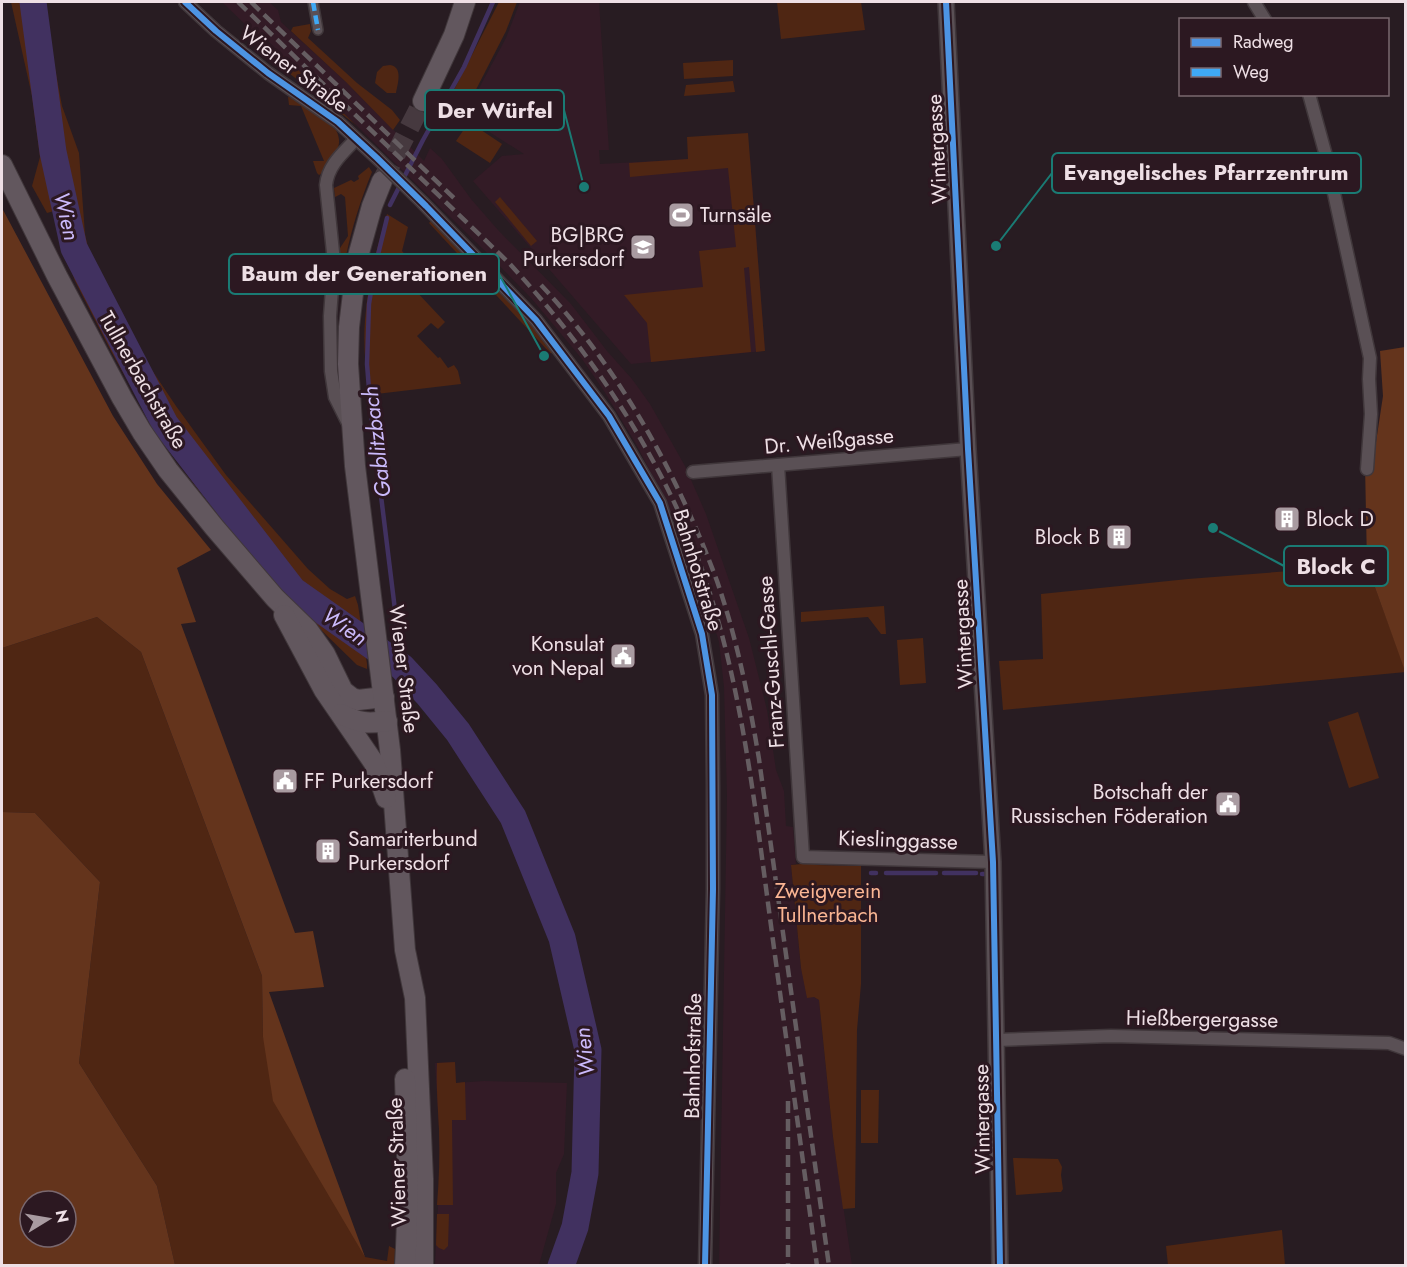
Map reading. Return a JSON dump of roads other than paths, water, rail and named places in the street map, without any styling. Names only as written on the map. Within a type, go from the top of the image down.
[{"type":"main road","points":[[423,101],[450,45],[465,2]]},
{"type":"main road","name":"Tullnerbachstraße","points":[[2,165],[117,389],[142,432],[174,478],[275,598],[317,642],[330,662],[340,686],[348,696],[358,700],[383,689]]},
{"type":"main road","name":"Wiener Straße","points":[[382,181],[357,260],[349,327],[348,364],[352,430],[387,721],[405,950],[402,998],[407,1131],[405,1266]]},
{"type":"main road","name":"Tullnerbachstraße","points":[[275,598],[315,673],[374,763],[397,835]]},
{"type":"main road","points":[[341,714],[361,723],[387,721]]},
{"type":"main road","name":"Wiener Straße","points":[[405,950],[415,998],[423,1179],[423,1266]]},
{"type":"street","name":"Wiener Straße","points":[[185,2],[268,74],[338,122],[356,140],[331,167],[326,185],[334,262],[330,316],[331,371],[335,397],[352,430]]},
{"type":"street","points":[[313,2],[312,19],[318,30]]},
{"type":"street","name":"Wintergasse","points":[[946,2],[968,449],[993,862],[1000,1266]]},
{"type":"street","points":[[1254,2],[1264,18]]},
{"type":"street","points":[[1310,96],[1325,152],[1370,358],[1371,414],[1367,469]]},
{"type":"street","name":"Bahnhofstraße","points":[[356,140],[423,203],[536,320],[609,416],[660,503],[702,634],[712,695],[713,785],[705,1266]]},
{"type":"street","name":"Dr. Weißgasse","points":[[693,472],[968,449]]},
{"type":"street","name":"Franz-Guschl-Gasse","points":[[778,465],[802,857]]},
{"type":"street","name":"Kieslinggasse","points":[[802,857],[993,862]]},
{"type":"street","name":"Hießbergergasse","points":[[997,1040],[1121,1036],[1389,1043],[1406,1049]]},
{"type":"waterway","name":"Wien","points":[[33,2],[53,152],[74,248],[165,424],[293,590],[402,667],[427,694],[458,732],[513,817],[562,938],[588,1050],[585,1173],[575,1227],[561,1266]]},
{"type":"waterway","name":"Gablitzbach","points":[[390,205],[464,67],[493,2]]},
{"type":"waterway","name":"Gablitzbach","points":[[387,218],[369,304],[367,364],[402,667]]},
{"type":"waterway","points":[[871,873],[876,873]]},
{"type":"waterway","points":[[886,873],[936,873]]},
{"type":"waterway","points":[[944,873],[976,873]]},
{"type":"tunnel","points":[[382,181],[423,101]]},
{"type":"railway","points":[[238,2],[509,263],[561,323],[629,420],[685,526],[703,571],[717,617],[748,759],[817,1266]]},
{"type":"railway","points":[[251,2],[458,202]]},
{"type":"railway","points":[[541,285],[596,351],[644,424],[701,541],[731,625],[759,759],[829,1266]]},
{"type":"railway","points":[[788,1101],[788,1266]]},
{"type":"place","name":"Der Würfel","points":[[584,187]]},
{"type":"place","name":"Turnsäle","points":[[681,215]]},
{"type":"place","name":"Evangelisches Pfarrzentrum","points":[[996,246]]},
{"type":"place","name":"BG|BRG Purkersdorf","points":[[643,247]]},
{"type":"place","name":"Baum der Generationen","points":[[544,356]]},
{"type":"place","name":"Block D","points":[[1287,519]]},
{"type":"place","name":"Block C","points":[[1213,528]]},
{"type":"place","name":"Block B","points":[[1119,537]]},
{"type":"place","name":"Konsulat von Nepal","points":[[623,656]]},
{"type":"place","name":"FF Purkersdorf","points":[[285,781]]},
{"type":"place","name":"Botschaft der Russischen Föderation","points":[[1228,804]]},
{"type":"place","name":"Samariterbund Purkersdorf","points":[[328,851]]},
{"type":"park label","name":"Zweigverein Tullnerbach","points":[[828,903]]}]
